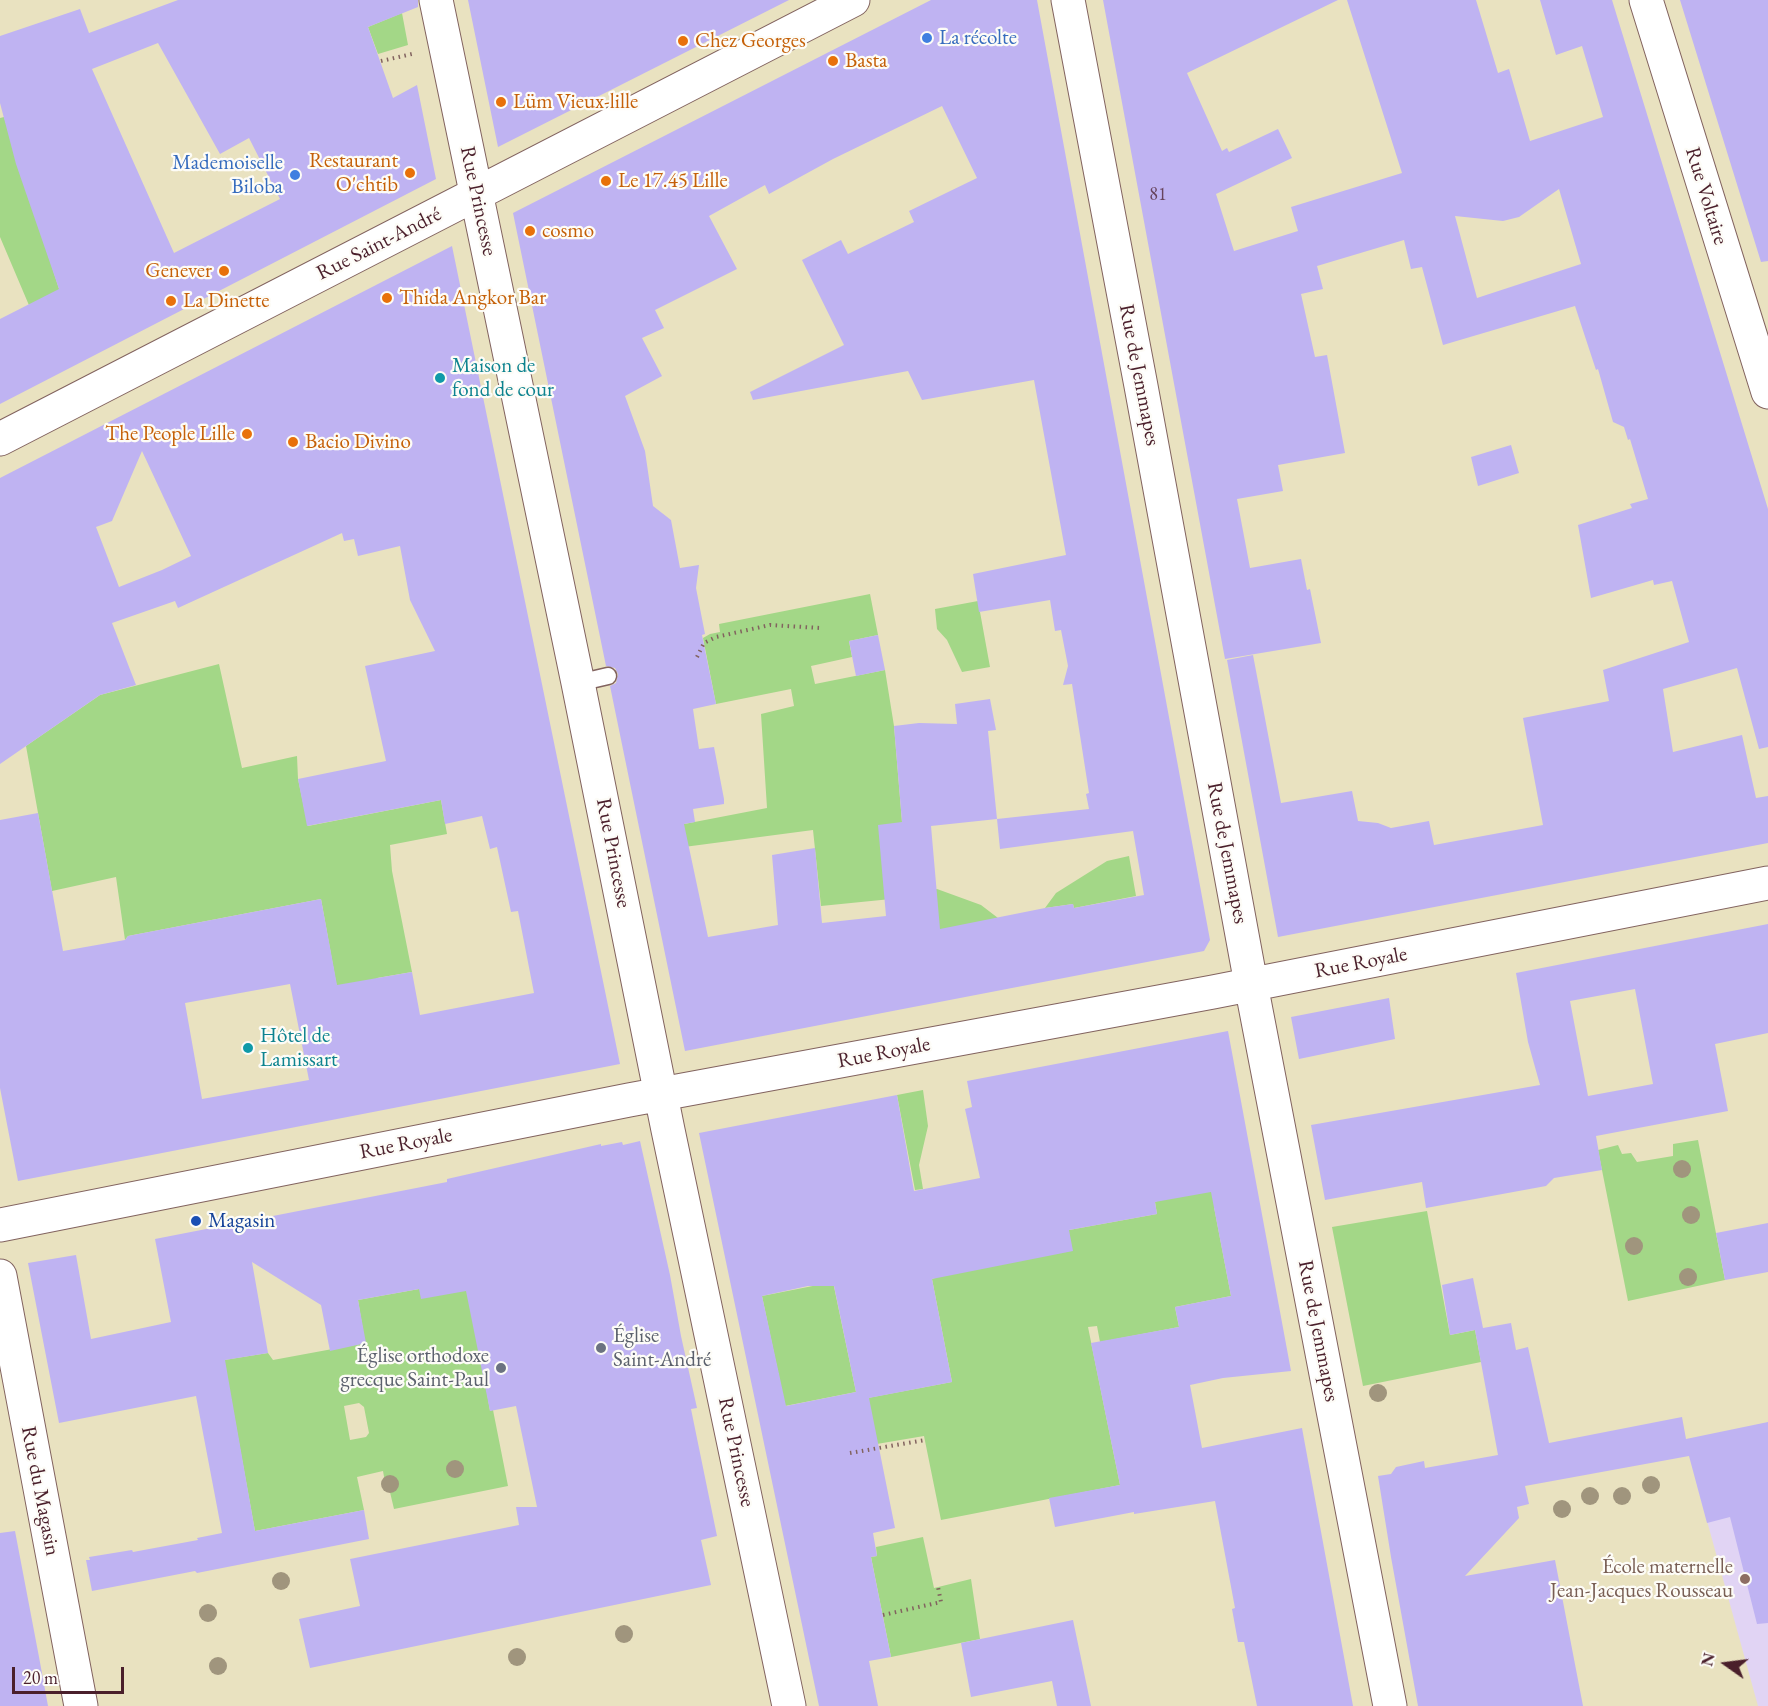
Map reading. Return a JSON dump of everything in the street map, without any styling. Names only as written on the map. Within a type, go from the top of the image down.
[{"type":"street","name":"Rue Princesse","points":[[436,0],[476,194],[593,679],[661,1095],[789,1706]]},
{"type":"street","name":"Rue Saint-André","points":[[0,439],[853,0]]},
{"type":"street","name":"Rue de Jemmapes","points":[[1068,0],[1146,409],[1251,984],[1390,1706]]},
{"type":"street","name":"Rue Voltaire","points":[[1646,0],[1768,392]]},
{"type":"street","name":"Rue Royale","points":[[0,1225],[661,1095],[1251,984],[1768,883]]},
{"type":"street","name":"Rue du Magasin","points":[[0,1276],[81,1706]]},
{"type":"path","points":[[697,657],[704,643],[727,634],[770,625],[820,627]]},
{"type":"path","points":[[850,1453],[925,1440]]},
{"type":"path","points":[[883,1616],[941,1602],[938,1587]]},
{"type":"shaded area","name":"École maternelle Jean-Jacques Rousseau","points":[[1768,1465],[1768,1706],[1758,1706],[1696,1481]]},
{"type":"green space","points":[[402,13],[408,45],[378,54],[368,27]]},
{"type":"green space","points":[[4,117],[61,295],[31,310],[0,237],[0,118]]},
{"type":"green space","points":[[870,594],[878,635],[849,641],[852,657],[811,666],[815,684],[885,670],[894,726],[902,822],[891,899],[821,906],[813,830],[684,847],[679,825],[767,808],[761,714],[794,706],[791,689],[716,704],[703,638],[720,632],[719,624]]},
{"type":"green space","points":[[978,601],[990,667],[962,672],[947,640],[937,629],[935,609]]},
{"type":"green space","points":[[219,664],[242,768],[297,756],[298,779],[308,826],[441,800],[447,834],[390,845],[392,871],[412,972],[377,978],[343,1021],[321,899],[128,936],[125,940],[116,877],[52,891],[26,746],[100,695]]},
{"type":"green space","points":[[1129,856],[1136,896],[1074,908],[1073,904],[1045,908],[1056,893],[1107,861]]},
{"type":"green space","points":[[937,889],[981,905],[998,918],[911,939],[907,892]]},
{"type":"green space","points":[[923,1090],[928,1126],[919,1165],[923,1189],[915,1190],[897,1095]]},
{"type":"green space","points":[[1698,1140],[1725,1280],[1628,1301],[1598,1150],[1618,1145],[1622,1154],[1631,1153],[1637,1162],[1673,1156],[1673,1144]]},
{"type":"green space","points":[[1225,1172],[1214,1207],[1231,1296],[1175,1307],[1179,1327],[1100,1342],[1097,1326],[1088,1327],[1120,1485],[941,1520],[924,1436],[865,1446],[857,1400],[952,1382],[932,1279],[1069,1230],[1157,1214],[1155,1202]]},
{"type":"green space","points":[[1427,1211],[1450,1335],[1475,1330],[1481,1362],[1363,1386],[1332,1227]]},
{"type":"green space","points":[[833,1282],[856,1392],[785,1406],[762,1296]]},
{"type":"green space","points":[[419,1289],[470,1290],[490,1411],[493,1410],[508,1486],[394,1509],[389,1488],[386,1488],[383,1471],[357,1477],[364,1510],[255,1531],[224,1360],[268,1353],[273,1360],[365,1343],[358,1300]],"holes":[[[359,1403],[364,1407],[369,1433],[366,1437],[350,1440],[344,1406]]]},
{"type":"green space","points":[[923,1537],[934,1588],[971,1579],[980,1639],[891,1657],[871,1557],[877,1556],[876,1547]]},
{"type":"building","points":[[178,0],[418,0],[418,7],[368,27],[393,98],[417,85],[436,179],[0,404],[0,319],[59,289],[16,164],[0,103],[0,36],[80,9],[89,33]],"holes":[[[158,43],[220,154],[249,138],[280,199],[174,253],[92,69]]]},
{"type":"building","points":[[468,0],[789,0],[498,147]]},
{"type":"building","points":[[931,0],[1037,0],[1210,940],[1204,951],[685,1051],[610,686],[616,683],[618,674],[615,668],[606,666],[513,213]],"holes":[[[942,106],[977,178],[909,211],[914,222],[848,254],[841,240],[802,260],[844,345],[750,392],[753,400],[908,371],[922,400],[1034,380],[1066,555],[973,574],[979,612],[1050,600],[1055,631],[1061,630],[1068,666],[1063,685],[1072,684],[1089,793],[1086,794],[1089,809],[997,819],[988,731],[996,730],[990,699],[955,704],[957,724],[919,723],[894,726],[902,822],[878,825],[886,916],[822,923],[815,848],[772,855],[778,925],[708,937],[684,824],[695,822],[693,809],[724,804],[714,747],[699,749],[693,709],[716,704],[702,635],[705,634],[696,588],[699,565],[680,568],[671,520],[653,506],[645,451],[625,396],[662,376],[642,338],[664,328],[655,310],[737,269],[709,216],[765,185],[769,194],[833,159]],[[997,819],[1000,849],[1133,831],[1144,895],[1074,908],[1073,904],[1045,908],[940,929],[931,826]]]},
{"type":"building","points":[[1103,0],[1338,0],[1187,73],[1222,151],[1227,148],[1229,152],[1278,129],[1292,158],[1216,194],[1234,251],[1298,231],[1291,207],[1402,173],[1347,0],[1476,0],[1498,73],[1509,69],[1530,141],[1603,117],[1582,46],[1556,55],[1540,0],[1612,0],[1768,509],[1768,747],[1759,749],[1737,668],[1663,689],[1673,752],[1742,735],[1756,798],[1768,796],[1768,843],[1278,937],[1227,660],[1253,655],[1281,803],[1352,791],[1358,821],[1378,823],[1391,828],[1429,821],[1434,845],[1543,825],[1523,718],[1609,701],[1603,670],[1689,642],[1672,581],[1654,585],[1653,580],[1591,598],[1578,525],[1632,508],[1630,504],[1648,499],[1630,439],[1628,440],[1624,427],[1613,422],[1598,369],[1596,370],[1575,306],[1443,345],[1422,267],[1411,269],[1404,240],[1317,266],[1323,289],[1301,294],[1315,357],[1327,355],[1345,453],[1278,465],[1283,491],[1237,499],[1250,568],[1301,559],[1307,590],[1310,589],[1321,643],[1225,659]],"holes":[[[1559,189],[1581,264],[1477,298],[1455,216],[1503,221],[1519,217]]]},
{"type":"building","points":[[1680,0],[1768,0],[1768,261],[1761,262]]},
{"type":"building","points":[[452,246],[620,1064],[18,1181],[0,1088],[0,820],[38,813],[63,951],[125,940],[128,936],[321,899],[337,985],[412,972],[420,1015],[534,993],[518,911],[511,912],[497,847],[490,849],[482,816],[445,824],[441,800],[307,826],[298,779],[386,761],[365,666],[435,651],[410,600],[400,546],[358,556],[354,539],[344,541],[342,533],[178,608],[175,601],[112,623],[136,685],[100,695],[0,764],[0,478]],"holes":[[[142,451],[191,556],[119,587],[96,527],[112,521]],[[290,984],[309,1080],[202,1099],[185,1003]]]},
{"type":"building","points":[[1511,445],[1519,473],[1478,486],[1471,457]]},
{"type":"building","points":[[878,635],[885,670],[856,676],[849,641]]},
{"type":"building","points":[[1768,924],[1768,1033],[1715,1044],[1728,1111],[1596,1136],[1602,1170],[1554,1178],[1546,1186],[1426,1208],[1422,1182],[1325,1200],[1311,1125],[1540,1085],[1528,1042],[1516,973]],"holes":[[[1635,989],[1653,1084],[1588,1096],[1570,1001]]]},
{"type":"building","points":[[1389,998],[1395,1039],[1299,1059],[1291,1017]]},
{"type":"building","points":[[1228,1031],[1291,1371],[1223,1378],[1190,1385],[1202,1448],[1302,1428],[1353,1706],[1257,1706],[1244,1642],[1238,1642],[1232,1609],[1235,1608],[1215,1501],[1134,1514],[1134,1512],[1055,1527],[1049,1498],[1120,1485],[1091,1343],[1179,1327],[1175,1307],[1231,1296],[1211,1192],[1155,1202],[1157,1214],[1069,1230],[1073,1251],[932,1279],[952,1382],[869,1398],[895,1528],[873,1533],[877,1556],[871,1557],[891,1657],[869,1661],[878,1706],[819,1706],[699,1133],[897,1095],[914,1191],[980,1178],[965,1109],[972,1107],[967,1081]],"holes":[[[808,1286],[834,1286],[856,1392],[786,1406],[762,1296]]]},
{"type":"building","points":[[640,1141],[697,1408],[691,1409],[717,1536],[701,1540],[711,1585],[310,1668],[299,1619],[360,1606],[350,1559],[519,1525],[516,1507],[537,1507],[516,1406],[490,1411],[466,1291],[421,1299],[419,1289],[358,1300],[366,1343],[330,1351],[321,1305],[252,1262],[268,1353],[225,1360],[255,1531],[364,1510],[369,1539],[92,1591],[86,1560],[90,1560],[89,1557],[132,1550],[133,1552],[198,1540],[197,1538],[222,1533],[196,1396],[59,1423],[28,1263],[76,1255],[91,1339],[171,1322],[155,1239],[447,1182],[447,1179],[601,1144],[601,1146],[622,1142],[623,1145]]},
{"type":"building","points":[[1768,1223],[1768,1272],[1725,1280],[1716,1233]]},
{"type":"building","points":[[1473,1278],[1483,1328],[1511,1323],[1516,1350],[1528,1347],[1549,1443],[1682,1417],[1686,1439],[1768,1422],[1768,1623],[1757,1624],[1730,1517],[1707,1523],[1689,1456],[1525,1486],[1529,1504],[1517,1507],[1519,1518],[1465,1576],[1555,1560],[1583,1706],[1418,1706],[1378,1476],[1391,1474],[1396,1467],[1424,1461],[1425,1468],[1498,1455],[1475,1330],[1450,1335],[1442,1285]]},
{"type":"building","points":[[15,1531],[48,1706],[0,1706],[0,1533]]},
{"type":"building","points":[[1073,1620],[1091,1706],[1057,1706],[1052,1681],[971,1697],[961,1643]]},
{"type":"place","name":"La récolte","points":[[927,38]]},
{"type":"place","name":"Chez Georges","points":[[683,41]]},
{"type":"place","name":"Basta","points":[[833,61]]},
{"type":"place","name":"Lüm Vieux-lille","points":[[501,102]]},
{"type":"place","name":"Restaurant O'chtib","points":[[410,173]]},
{"type":"place","name":"Mademoiselle Biloba","points":[[295,175]]},
{"type":"place","name":"Le 17.45 Lille","points":[[606,181]]},
{"type":"place","name":"cosmo","points":[[530,231]]},
{"type":"place","name":"Genever","points":[[224,271]]},
{"type":"place","name":"Thida Angkor Bar","points":[[387,298]]},
{"type":"place","name":"La Dinette","points":[[171,301]]},
{"type":"place","name":"Maison de fond de cour","points":[[440,378]]},
{"type":"place","name":"The People Lille","points":[[247,434]]},
{"type":"place","name":"Bacio Divino","points":[[293,442]]},
{"type":"place","name":"Hôtel de Lamissart","points":[[248,1048]]},
{"type":"place","name":"Magasin","points":[[196,1221]]},
{"type":"place","name":"Église Saint-André","points":[[601,1348]]},
{"type":"place","name":"Église orthodoxe grecque Saint-Paul","points":[[501,1368]]},
{"type":"place","name":"École maternelle Jean-Jacques Rousseau","points":[[1745,1579]]}]
